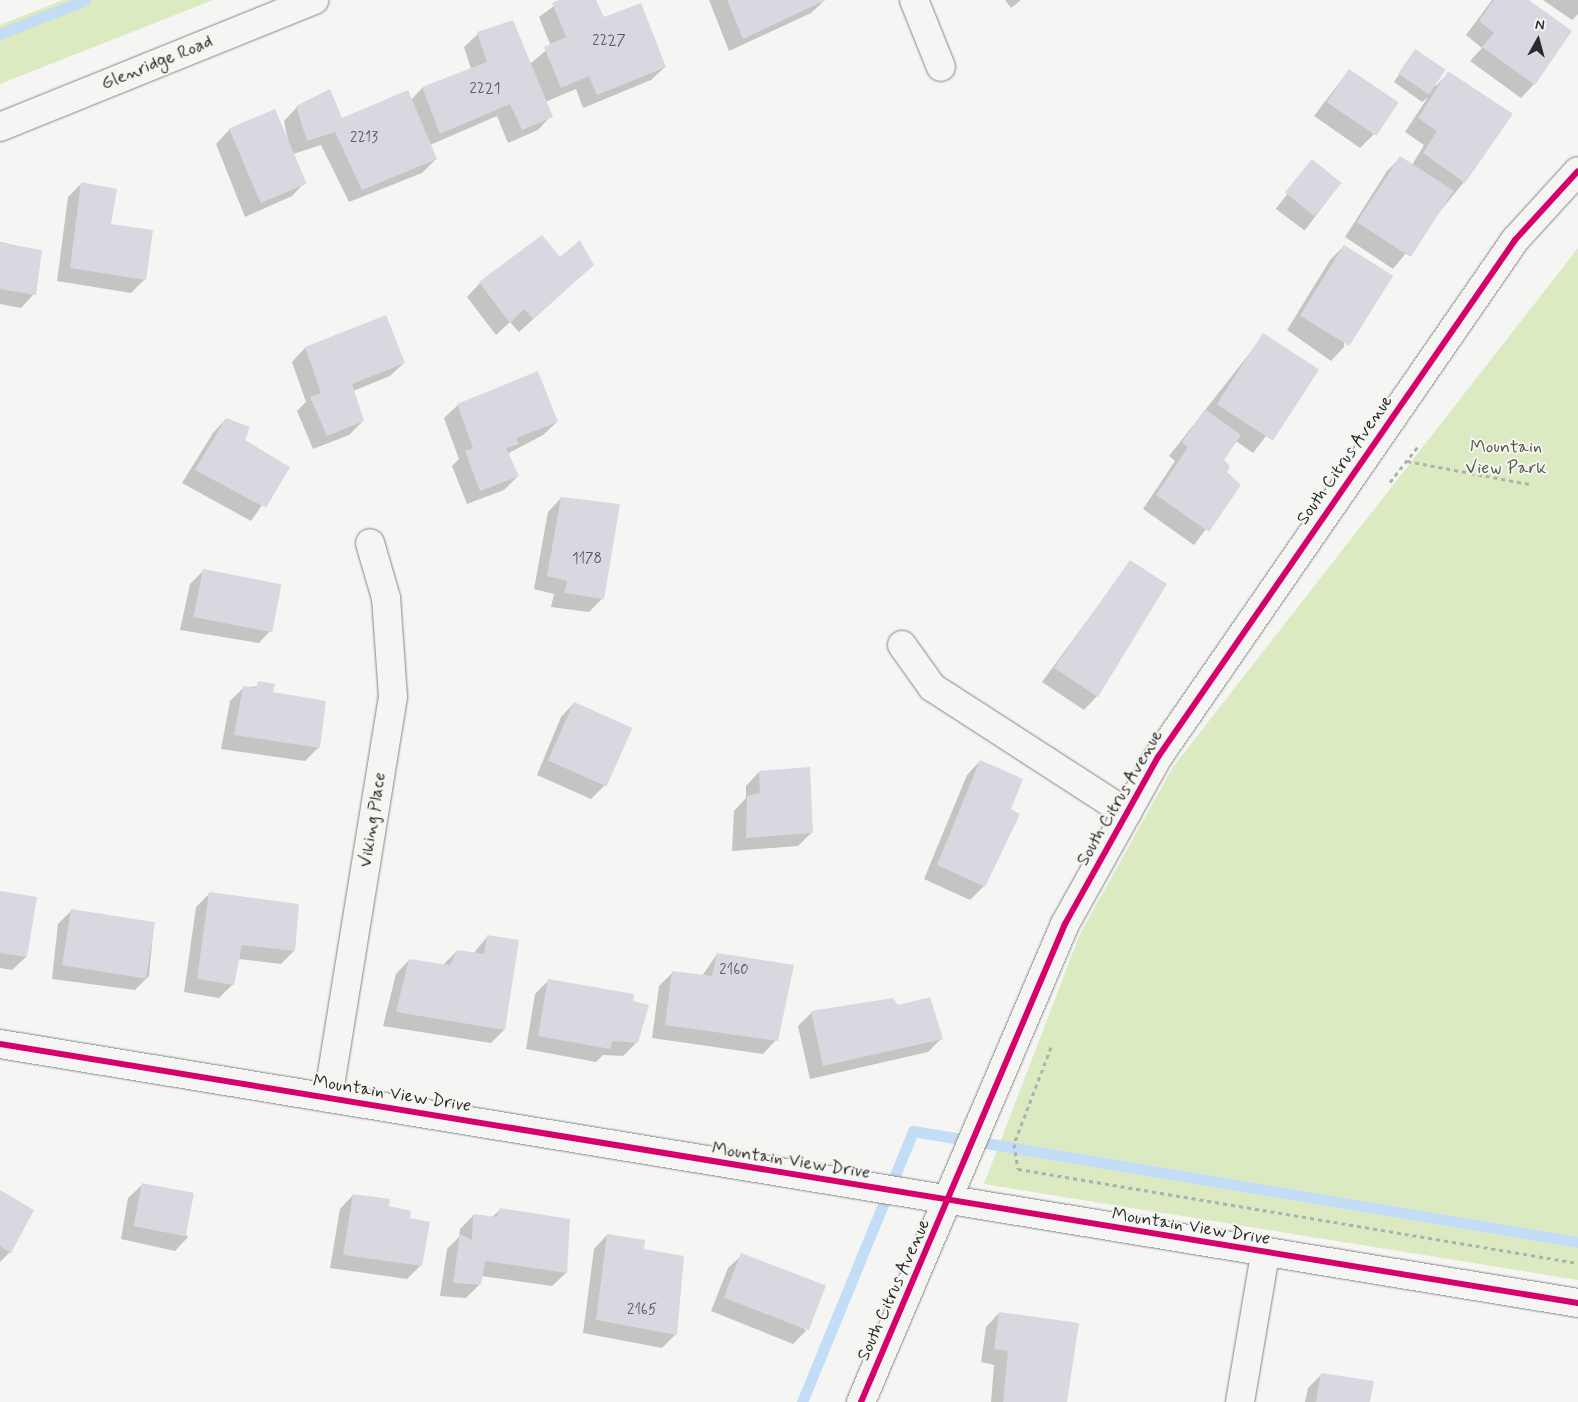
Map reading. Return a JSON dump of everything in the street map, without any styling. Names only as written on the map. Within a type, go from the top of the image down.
[{"type":"street","name":"Glenridge Road","points":[[0,127],[314,0]]},
{"type":"street","points":[[914,0],[941,67]]},
{"type":"street","name":"South Citrus Avenue","points":[[861,1402],[949,1202],[1064,924],[1158,757],[1509,248],[1578,171]]},
{"type":"street","name":"Viking Place","points":[[328,1098],[393,697],[386,598],[370,542]]},
{"type":"street","points":[[902,645],[932,687],[1127,813]]},
{"type":"street","name":"Mountain View Drive","points":[[0,1044],[1265,1254],[1578,1303]]},
{"type":"street","points":[[1240,1402],[1265,1254]]},
{"type":"path","points":[[1383,491],[1420,445]]},
{"type":"path","points":[[1407,461],[1528,484]]},
{"type":"path","points":[[1055,1036],[1014,1144],[1018,1169],[1578,1263]]},
{"type":"green space","points":[[63,0],[213,0],[0,84],[0,25]]},
{"type":"green space","name":"Mountain View Park","points":[[1578,248],[1578,1280],[984,1184],[1080,934],[1173,767]]},
{"type":"building","points":[[559,0],[596,0],[604,17],[641,3],[666,67],[597,95],[589,76],[561,88],[544,47],[566,37],[552,3]]},
{"type":"building","points":[[727,0],[826,0],[743,39]]},
{"type":"building","points":[[1494,0],[1529,0],[1572,31],[1535,85],[1482,47],[1494,33],[1479,21]]},
{"type":"building","points":[[513,20],[553,117],[522,130],[510,104],[440,134],[422,87],[487,62],[477,32]]},
{"type":"building","points":[[1415,49],[1446,70],[1429,95],[1398,74]]},
{"type":"building","points":[[1349,69],[1399,103],[1376,136],[1327,102]]},
{"type":"building","points":[[1448,71],[1513,114],[1465,183],[1423,153],[1437,131],[1418,118]]},
{"type":"building","points":[[330,89],[342,118],[408,90],[437,159],[362,190],[335,132],[307,141],[296,106]]},
{"type":"building","points":[[275,109],[307,184],[261,203],[229,129]]},
{"type":"building","points":[[1400,156],[1454,191],[1411,257],[1357,222]]},
{"type":"building","points":[[1312,159],[1342,183],[1314,216],[1285,192]]},
{"type":"building","points":[[81,182],[117,189],[111,224],[153,230],[146,280],[70,268]]},
{"type":"building","points":[[542,235],[560,257],[580,240],[594,265],[533,319],[524,309],[510,323],[479,282]]},
{"type":"building","points":[[0,243],[42,250],[36,295],[0,289]]},
{"type":"building","points":[[1344,245],[1393,276],[1349,346],[1300,315]]},
{"type":"building","points":[[386,315],[405,363],[352,384],[364,421],[327,436],[310,397],[321,393],[305,347]]},
{"type":"building","points":[[1263,333],[1319,369],[1273,441],[1217,404]]},
{"type":"building","points":[[538,371],[558,422],[516,438],[519,444],[506,448],[519,476],[480,491],[465,451],[473,448],[457,404]]},
{"type":"building","points":[[1205,409],[1241,435],[1224,460],[1230,466],[1227,472],[1241,485],[1209,532],[1156,495],[1188,447],[1182,442]]},
{"type":"building","points":[[226,418],[250,427],[245,440],[290,467],[266,508],[195,470]]},
{"type":"building","points":[[561,497],[620,504],[604,599],[564,593],[567,581],[547,576]]},
{"type":"building","points":[[1130,560],[1167,584],[1098,697],[1054,668]]},
{"type":"building","points":[[203,569],[282,584],[272,632],[194,617]]},
{"type":"building","points":[[258,681],[275,684],[273,692],[326,701],[320,748],[234,735],[243,686],[256,688]]},
{"type":"building","points":[[574,702],[632,728],[606,786],[548,760]]},
{"type":"building","points":[[980,760],[1023,779],[1011,809],[1020,814],[985,887],[937,865]]},
{"type":"building","points":[[810,767],[813,833],[746,838],[747,796],[760,793],[759,771]]},
{"type":"building","points":[[0,891],[37,897],[27,957],[0,953]]},
{"type":"building","points":[[209,892],[299,904],[295,951],[242,945],[234,985],[197,979]]},
{"type":"building","points":[[71,909],[155,922],[146,979],[62,965]]},
{"type":"building","points":[[487,935],[519,940],[505,1030],[396,1012],[409,959],[450,965],[457,950],[484,954]]},
{"type":"building","points":[[717,953],[794,965],[778,1041],[665,1025],[672,971],[712,976]]},
{"type":"building","points":[[548,979],[634,994],[633,1001],[649,1005],[638,1043],[613,1041],[610,1049],[538,1036]]},
{"type":"building","points":[[930,997],[943,1039],[823,1066],[811,1011],[893,998],[898,1005]]},
{"type":"building","points":[[142,1183],[194,1193],[186,1236],[134,1226]]},
{"type":"building","points":[[0,1190],[34,1210],[11,1253],[0,1246]]},
{"type":"building","points":[[353,1194],[390,1199],[389,1206],[411,1211],[410,1218],[430,1222],[422,1266],[343,1255]]},
{"type":"building","points":[[500,1208],[570,1219],[567,1273],[485,1261],[481,1285],[453,1283],[460,1234],[472,1240],[473,1214],[497,1217]]},
{"type":"building","points":[[607,1234],[645,1240],[644,1249],[684,1256],[677,1335],[596,1320]]},
{"type":"building","points":[[741,1253],[826,1286],[809,1330],[724,1298]]},
{"type":"building","points":[[999,1312],[1079,1323],[1067,1402],[1003,1402],[1008,1351],[994,1349]]},
{"type":"building","points":[[1321,1373],[1374,1381],[1370,1402],[1316,1402]]},
{"type":"waterway","points":[[0,34],[86,0]]},
{"type":"waterway","points":[[802,1402],[913,1131],[1578,1242]]},
{"type":"cycle path","points":[[861,1402],[1065,924],[1158,757],[1515,240],[1578,171]]},
{"type":"cycle path","points":[[0,1044],[1578,1303]]}]
